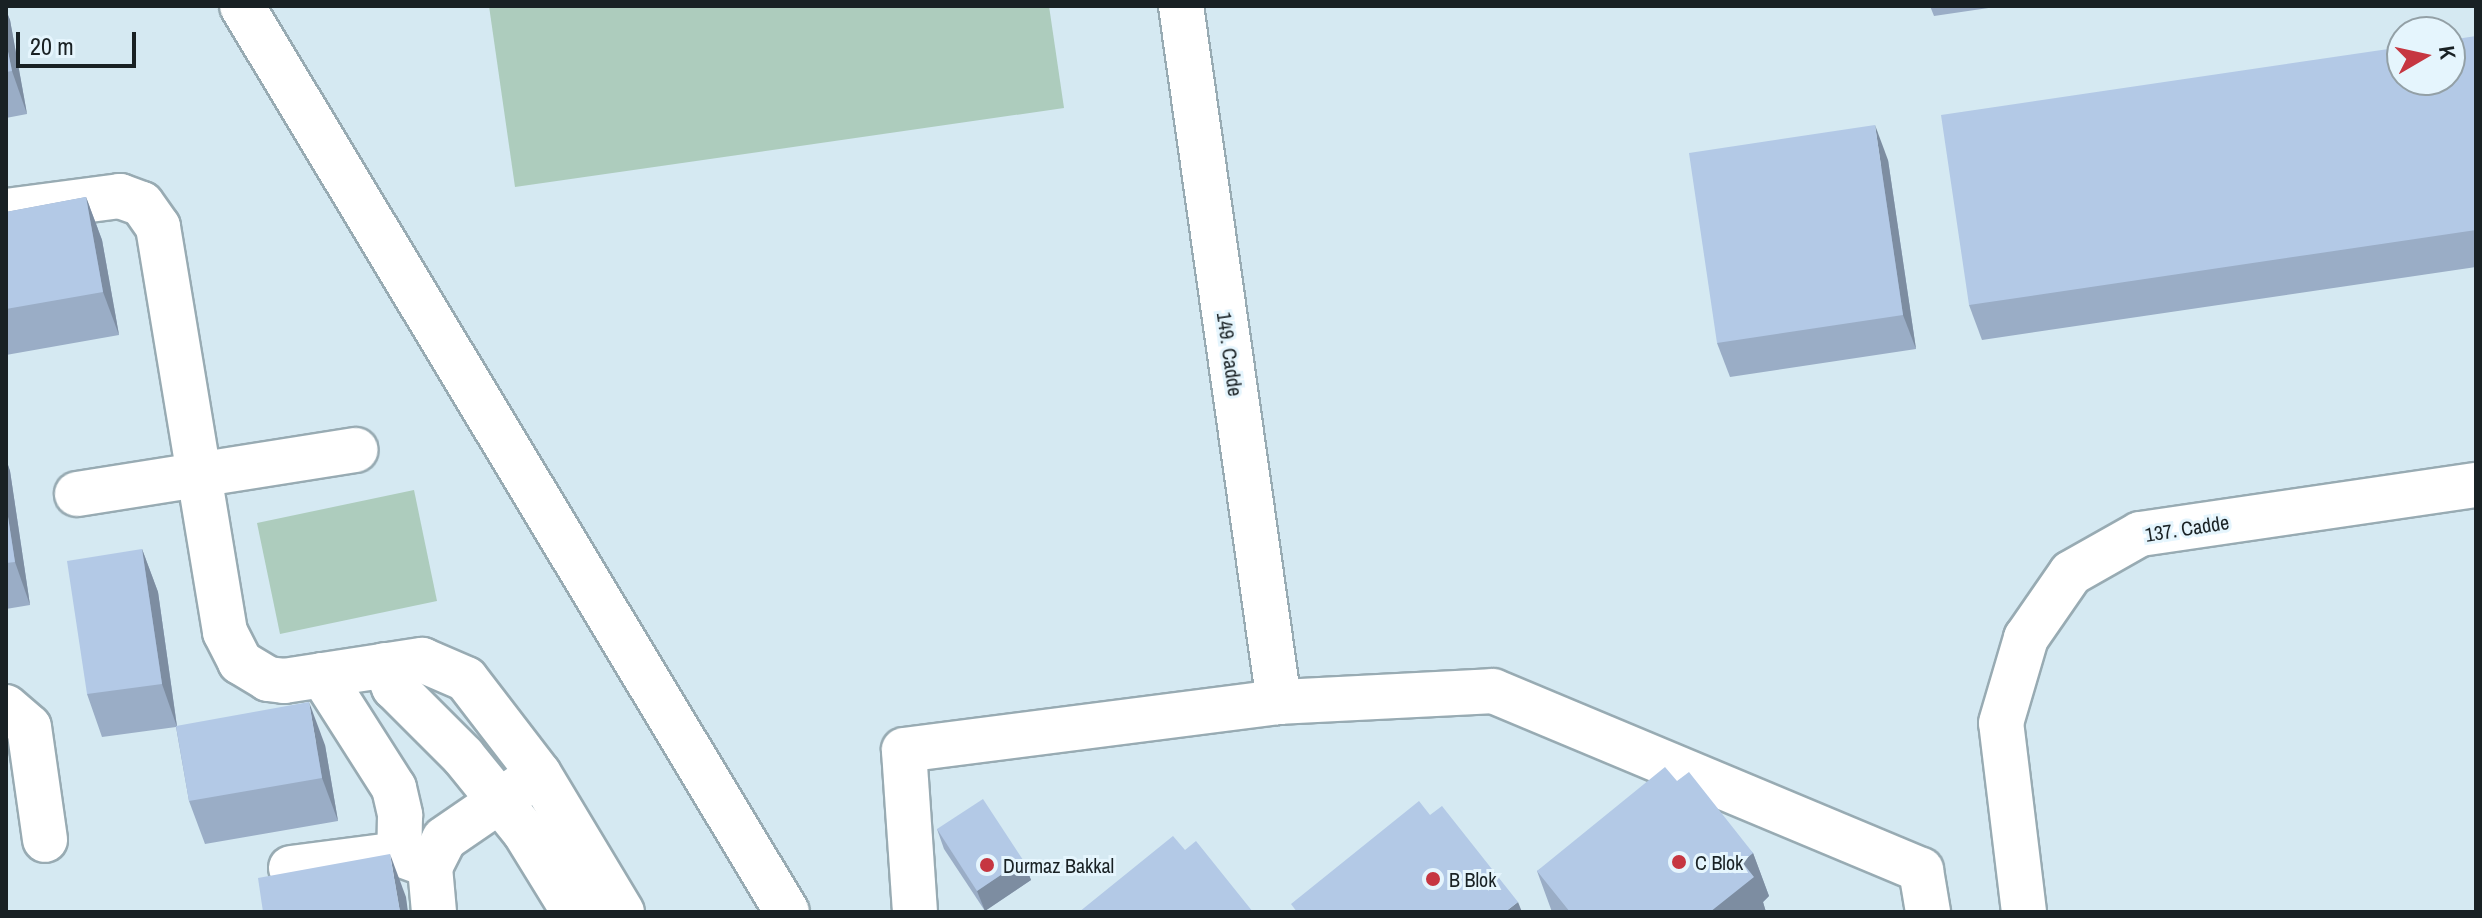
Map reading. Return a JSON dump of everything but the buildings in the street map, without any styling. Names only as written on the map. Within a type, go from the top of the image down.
[{"type":"street","points":[[242,6],[787,912]]},
{"type":"street","name":"149. Cadde","points":[[1181,6],[1279,702]]},
{"type":"street","points":[[6,211],[120,196],[151,214],[158,227],[230,648],[253,673],[268,679],[322,675],[422,660],[466,679],[539,774],[622,912]]},
{"type":"street","points":[[77,494],[356,450]]},
{"type":"street","name":"137. Cadde","points":[[2024,912],[2001,723],[2026,638],[2071,573],[2140,534],[2476,485]]},
{"type":"street","points":[[385,665],[408,703],[499,800],[574,912]]},
{"type":"street","points":[[322,675],[394,788],[414,860],[434,912]]},
{"type":"street","points":[[915,912],[904,750],[1279,702],[1493,691],[1921,870],[1928,912]]},
{"type":"street","points":[[6,707],[29,727],[45,840]]},
{"type":"street","points":[[291,868],[414,860],[539,774]]},
{"type":"green space","points":[[489,6],[1049,6],[1064,108],[515,187]]},
{"type":"green space","points":[[414,490],[437,601],[280,634],[257,523]]},
{"type":"place","name":"C Blok","points":[[1679,862]]},
{"type":"place","name":"Durmaz Bakkal","points":[[987,865]]},
{"type":"place","name":"B Blok","points":[[1433,879]]}]
